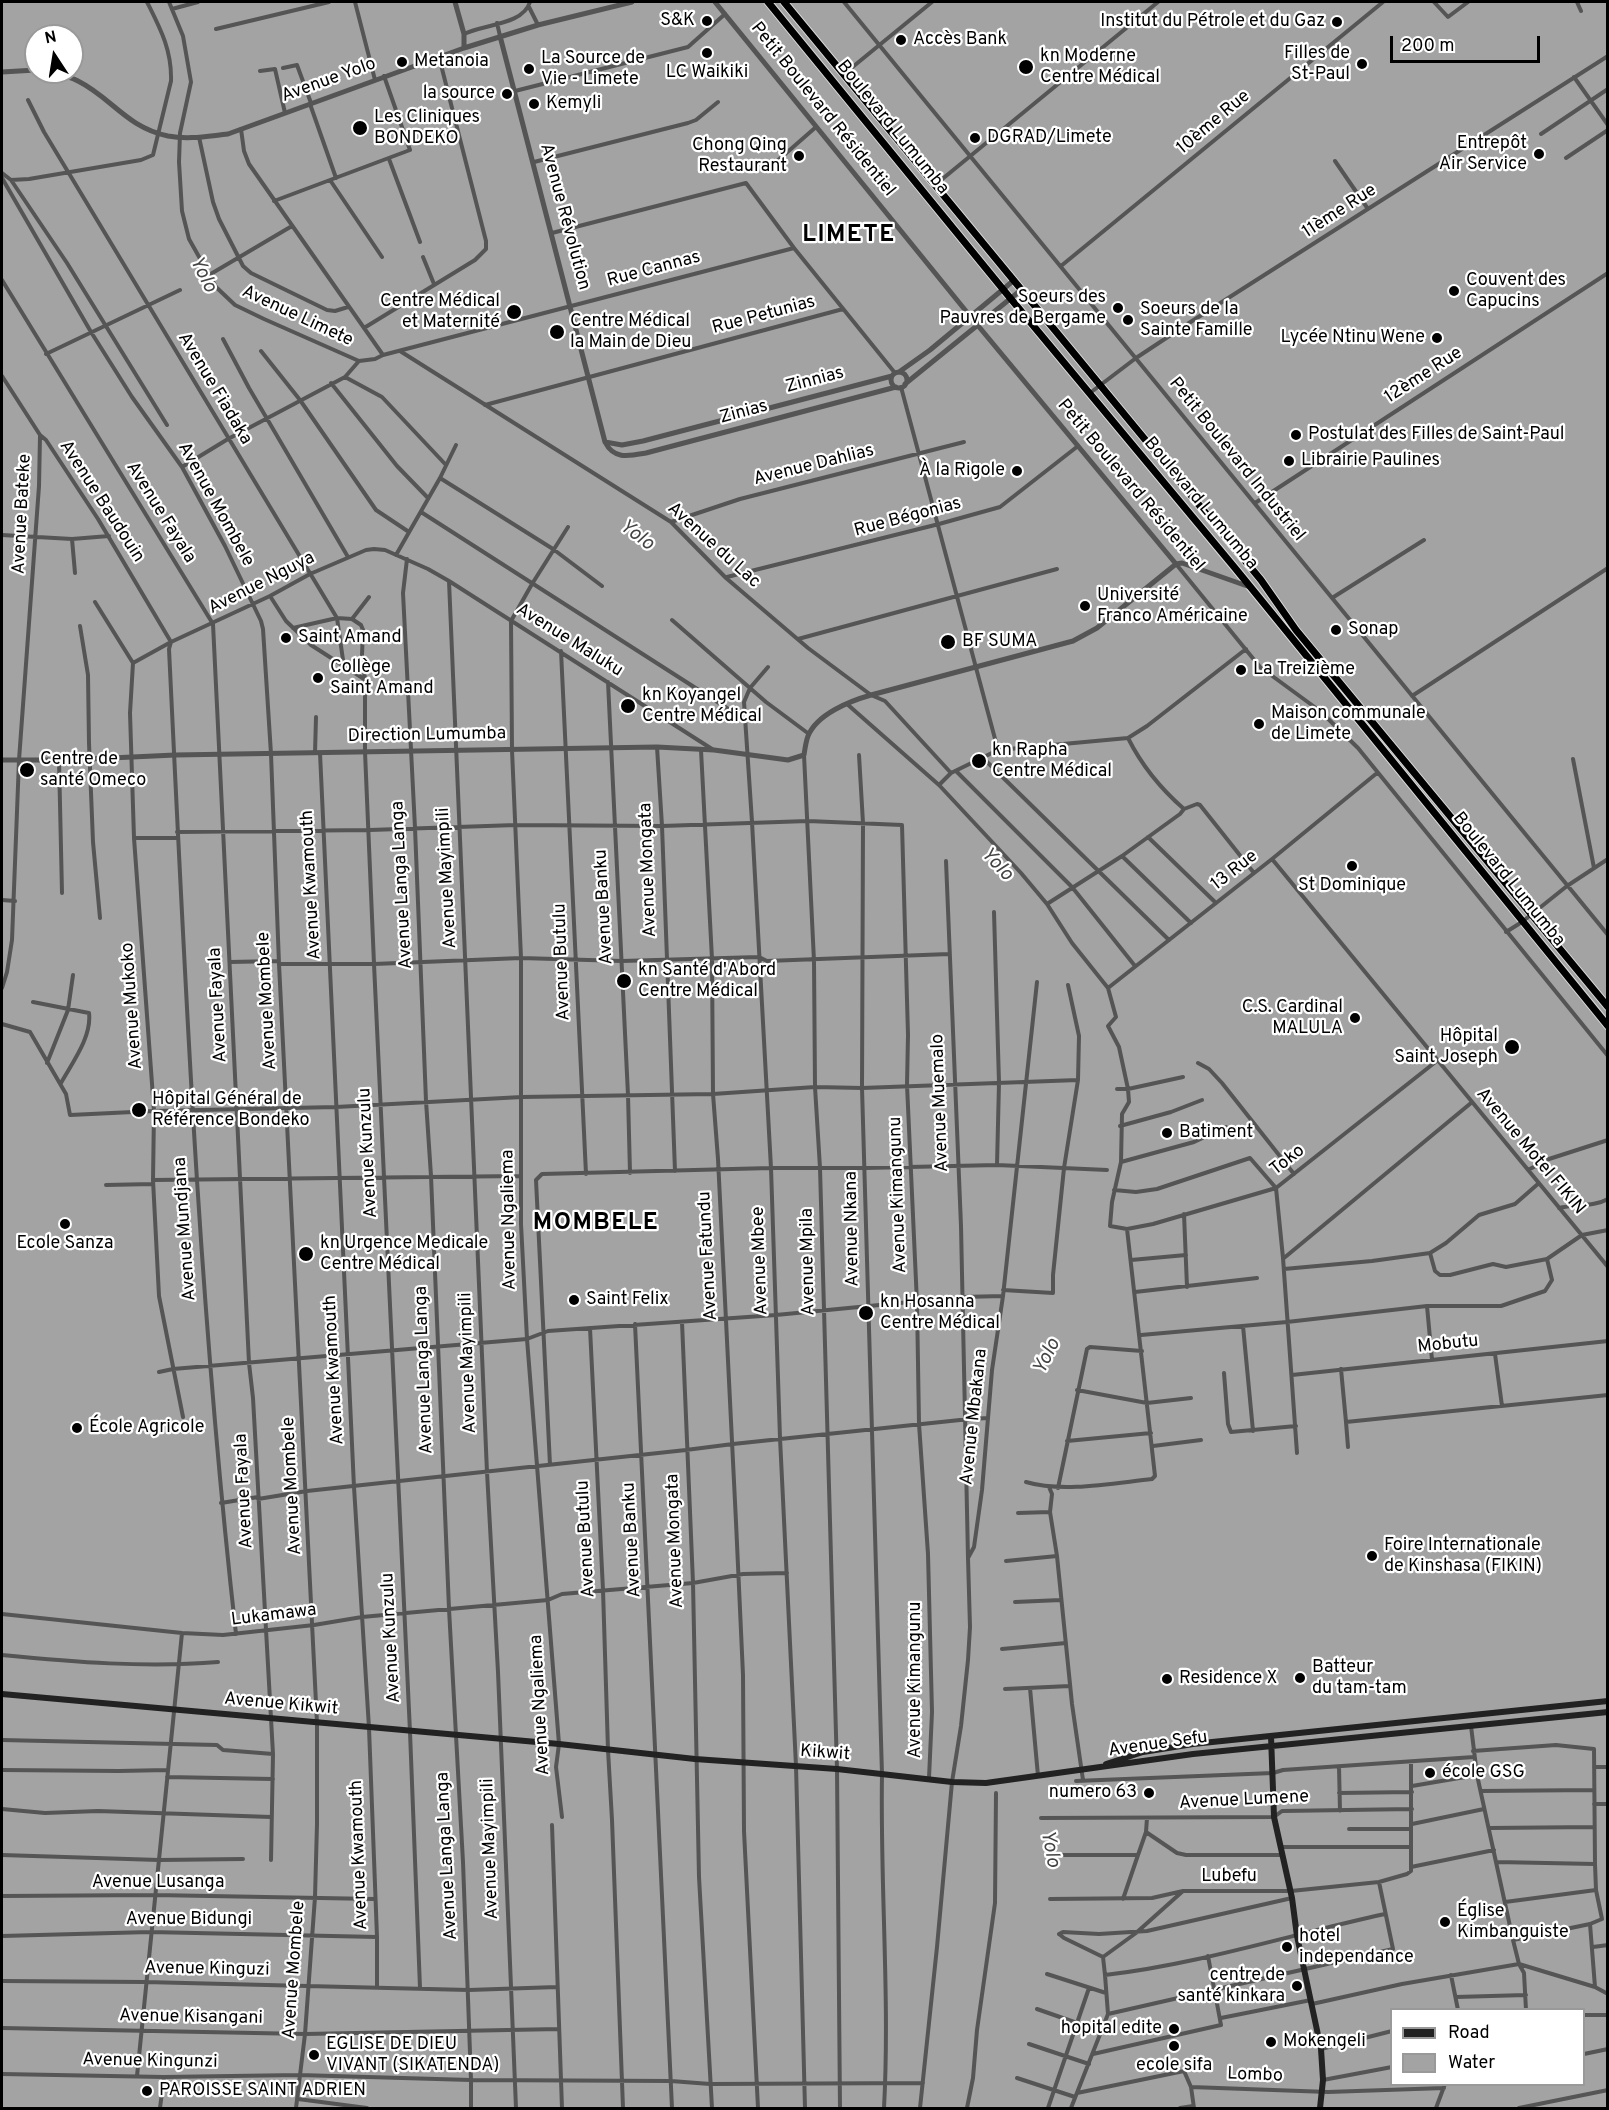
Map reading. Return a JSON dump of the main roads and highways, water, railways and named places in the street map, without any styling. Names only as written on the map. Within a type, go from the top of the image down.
[{"type":"highway","name":"Boulevard Lumumba","points":[[768,2],[1608,1026]]},
{"type":"highway","name":"Boulevard Lumumba","points":[[784,2],[1260,580],[1296,630],[1608,1007]]},
{"type":"main road","name":"Avenue Kikwit","points":[[2,1694],[558,1744]]},
{"type":"main road","name":"Avenue Sefu","points":[[1086,1770],[1162,1748],[1608,1701]]},
{"type":"main road","name":"Avenue Sefu","points":[[1086,1770],[1193,1754],[1608,1712]]},
{"type":"main road","points":[[1271,1736],[1274,1817],[1292,1894],[1297,1936],[1321,2049],[1323,2080],[1320,2109]]},
{"type":"main road","name":"Kikwit","points":[[558,1744],[695,1759],[837,1769],[952,1782],[1010,1781],[1086,1770]]},
{"type":"water","name":"Yolo","points":[[2,2],[1607,2],[1607,2108],[2,2108]]},
{"type":"place","name":"S&K","points":[[707,21]]},
{"type":"place","name":"Institut du Pétrole et du Gaz","points":[[1337,22]]},
{"type":"place","name":"Accès Bank","points":[[901,40]]},
{"type":"place","name":"LC Waikiki","points":[[707,53]]},
{"type":"place","name":"Metanoia","points":[[402,62]]},
{"type":"place","name":"Filles de St-Paul","points":[[1362,64]]},
{"type":"place","name":"kn Moderne Centre Médical","points":[[1026,67]]},
{"type":"place","name":"La Source de Vie - Limete","points":[[529,69]]},
{"type":"place","name":"la source","points":[[507,94]]},
{"type":"place","name":"Kemyli","points":[[534,104]]},
{"type":"place","name":"Les Cliniques BONDEKO","points":[[360,128]]},
{"type":"place","name":"DGRAD/Limete","points":[[975,138]]},
{"type":"place","name":"Entrepôt Air Service","points":[[1539,154]]},
{"type":"place","name":"Chong Qing Restaurant","points":[[799,156]]},
{"type":"place","name":"Couvent des Capucins","points":[[1454,291]]},
{"type":"place","name":"Soeurs des Pauvres de Bergame","points":[[1118,308]]},
{"type":"place","name":"Centre Médical et Maternité","points":[[514,312]]},
{"type":"place","name":"Soeurs de la Sainte Famille","points":[[1128,320]]},
{"type":"place","name":"Centre Médical la Main de Dieu","points":[[557,332]]},
{"type":"place","name":"Lycée Ntinu Wene","points":[[1437,338]]},
{"type":"place","name":"Postulat des Filles de Saint-Paul","points":[[1296,435]]},
{"type":"place","name":"Librairie Paulines","points":[[1289,461]]},
{"type":"place","name":"À la Rigole","points":[[1017,471]]},
{"type":"place","name":"Université Franco Américaine","points":[[1085,606]]},
{"type":"place","name":"Sonap","points":[[1336,630]]},
{"type":"place","name":"Saint Amand","points":[[286,638]]},
{"type":"place","name":"BF SUMA","points":[[948,642]]},
{"type":"place","name":"La Treizième","points":[[1241,670]]},
{"type":"place","name":"Collège Saint Amand","points":[[318,678]]},
{"type":"place","name":"kn Koyangel Centre Médical","points":[[628,706]]},
{"type":"place","name":"Maison communale de Limete","points":[[1259,724]]},
{"type":"place","name":"kn Rapha Centre Médical","points":[[979,761]]},
{"type":"place","name":"Centre de santé Omeco","points":[[27,770]]},
{"type":"place","name":"St Dominique","points":[[1352,866]]},
{"type":"place","name":"kn Santé d'Abord Centre Médical","points":[[624,981]]},
{"type":"place","name":"C.S. Cardinal MALULA","points":[[1355,1018]]},
{"type":"place","name":"Hôpital Saint Joseph","points":[[1512,1047]]},
{"type":"place","name":"Hôpital Général de Référence Bondeko","points":[[139,1110]]},
{"type":"place","name":"Batiment","points":[[1167,1133]]},
{"type":"place","name":"Ecole Sanza","points":[[65,1224]]},
{"type":"place","name":"kn Urgence Medicale Centre Médical","points":[[306,1254]]},
{"type":"place","name":"Saint Felix","points":[[574,1300]]},
{"type":"place","name":"kn Hosanna Centre Médical","points":[[866,1313]]},
{"type":"place","name":"École Agricole","points":[[77,1428]]},
{"type":"place","name":"Foire Internationale de Kinshasa (FIKIN)","points":[[1372,1556]]},
{"type":"place","name":"Batteur du tam-tam","points":[[1300,1678]]},
{"type":"place","name":"Residence X","points":[[1167,1679]]},
{"type":"place","name":"école GSG","points":[[1430,1773]]},
{"type":"place","name":"numero 63","points":[[1149,1793]]},
{"type":"place","name":"Église Kimbanguiste","points":[[1445,1922]]},
{"type":"place","name":"hotel independance","points":[[1287,1947]]},
{"type":"place","name":"centre de santé kinkara","points":[[1297,1986]]},
{"type":"place","name":"hopital edite","points":[[1174,2029]]},
{"type":"place","name":"Mokengeli","points":[[1271,2042]]},
{"type":"place","name":"ecole sifa","points":[[1174,2046]]},
{"type":"place","name":"EGLISE DE DIEU VIVANT (SIKATENDA)","points":[[314,2055]]},
{"type":"place","name":"PAROISSE SAINT ADRIEN","points":[[147,2091]]},
{"type":"district","name":"LIMETE","points":[[849,236]]},
{"type":"district","name":"MOMBELE","points":[[596,1224]]}]
